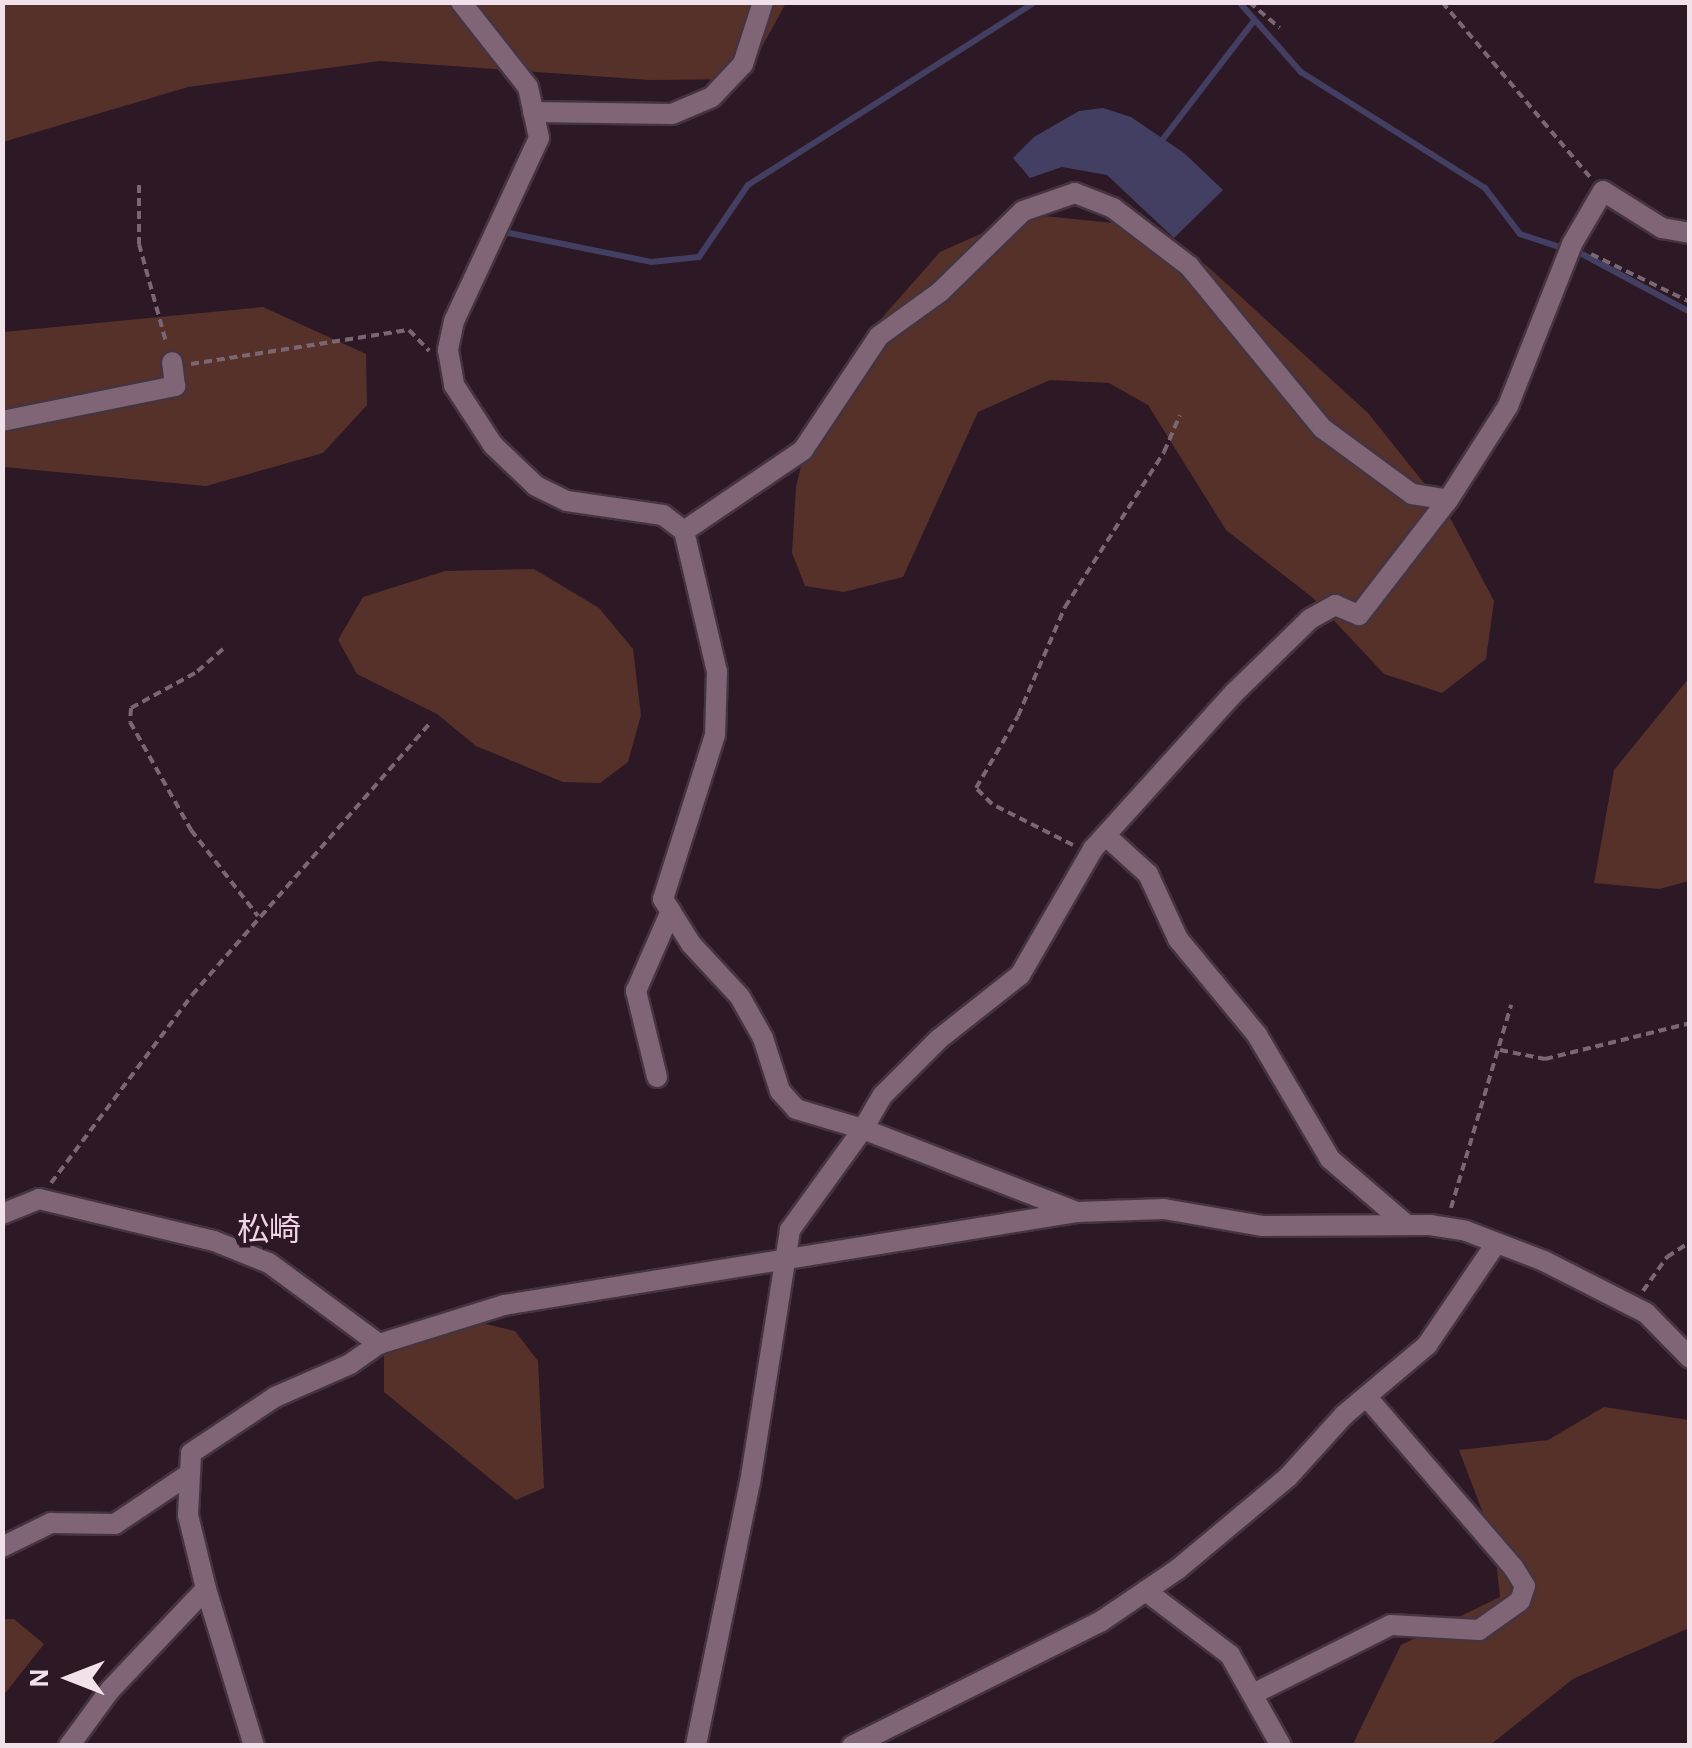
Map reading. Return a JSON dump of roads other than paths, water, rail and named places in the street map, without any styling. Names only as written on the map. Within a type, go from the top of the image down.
[{"type":"street","points":[[461,2],[512,60],[539,138],[454,321],[452,371],[493,445],[536,486],[567,500],[664,515],[684,531],[716,672],[715,735],[670,863],[663,899],[740,997],[788,1100],[796,1109],[863,1129],[1077,1212]]},
{"type":"street","points":[[533,112],[672,114],[712,97],[743,64],[763,2]]},
{"type":"street","points":[[696,1746],[750,1482],[784,1260],[803,1208],[863,1129],[882,1096],[939,1039],[1020,974],[1091,854],[1106,836],[1310,619],[1335,605],[1359,615],[1448,500],[1508,406],[1572,244],[1603,192],[1662,228],[1690,234]]},
{"type":"street","points":[[684,531],[803,450],[880,336],[940,292],[1023,210],[1075,193],[1113,208],[1189,266],[1322,428],[1412,494],[1448,500]]},
{"type":"street","points":[[2,421],[175,386],[172,362]]},
{"type":"street","points":[[1106,836],[1148,874],[1178,939],[1257,1035],[1330,1159],[1407,1225]]},
{"type":"street","points":[[656,1077],[636,990],[671,911]]},
{"type":"street","points":[[2,1214],[39,1199],[214,1241],[269,1263],[379,1344]]},
{"type":"street","points":[[254,1746],[188,1515],[191,1453],[216,1432],[379,1344],[504,1305],[1077,1212],[1164,1209],[1262,1226],[1445,1227],[1544,1262],[1632,1307],[1690,1358]]},
{"type":"street","points":[[852,1746],[1100,1622],[1244,1516],[1367,1397],[1428,1345],[1495,1245]]},
{"type":"street","points":[[1253,1694],[1391,1625],[1479,1630],[1520,1601],[1525,1586],[1513,1567],[1367,1397]]},
{"type":"street","points":[[2,1547],[52,1524],[115,1524],[188,1475]]},
{"type":"street","points":[[70,1746],[110,1690],[206,1588]]},
{"type":"street","points":[[1146,1590],[1230,1656],[1281,1746]]},
{"type":"waterway","points":[[509,233],[651,262],[699,257],[748,185],[1035,2]]},
{"type":"waterway","points":[[1239,2],[1301,72],[1485,188],[1520,234],[1584,255],[1690,312]]},
{"type":"waterway","points":[[1163,139],[1254,21]]},
{"type":"district","name":"松崎","points":[[269,1230]]}]
